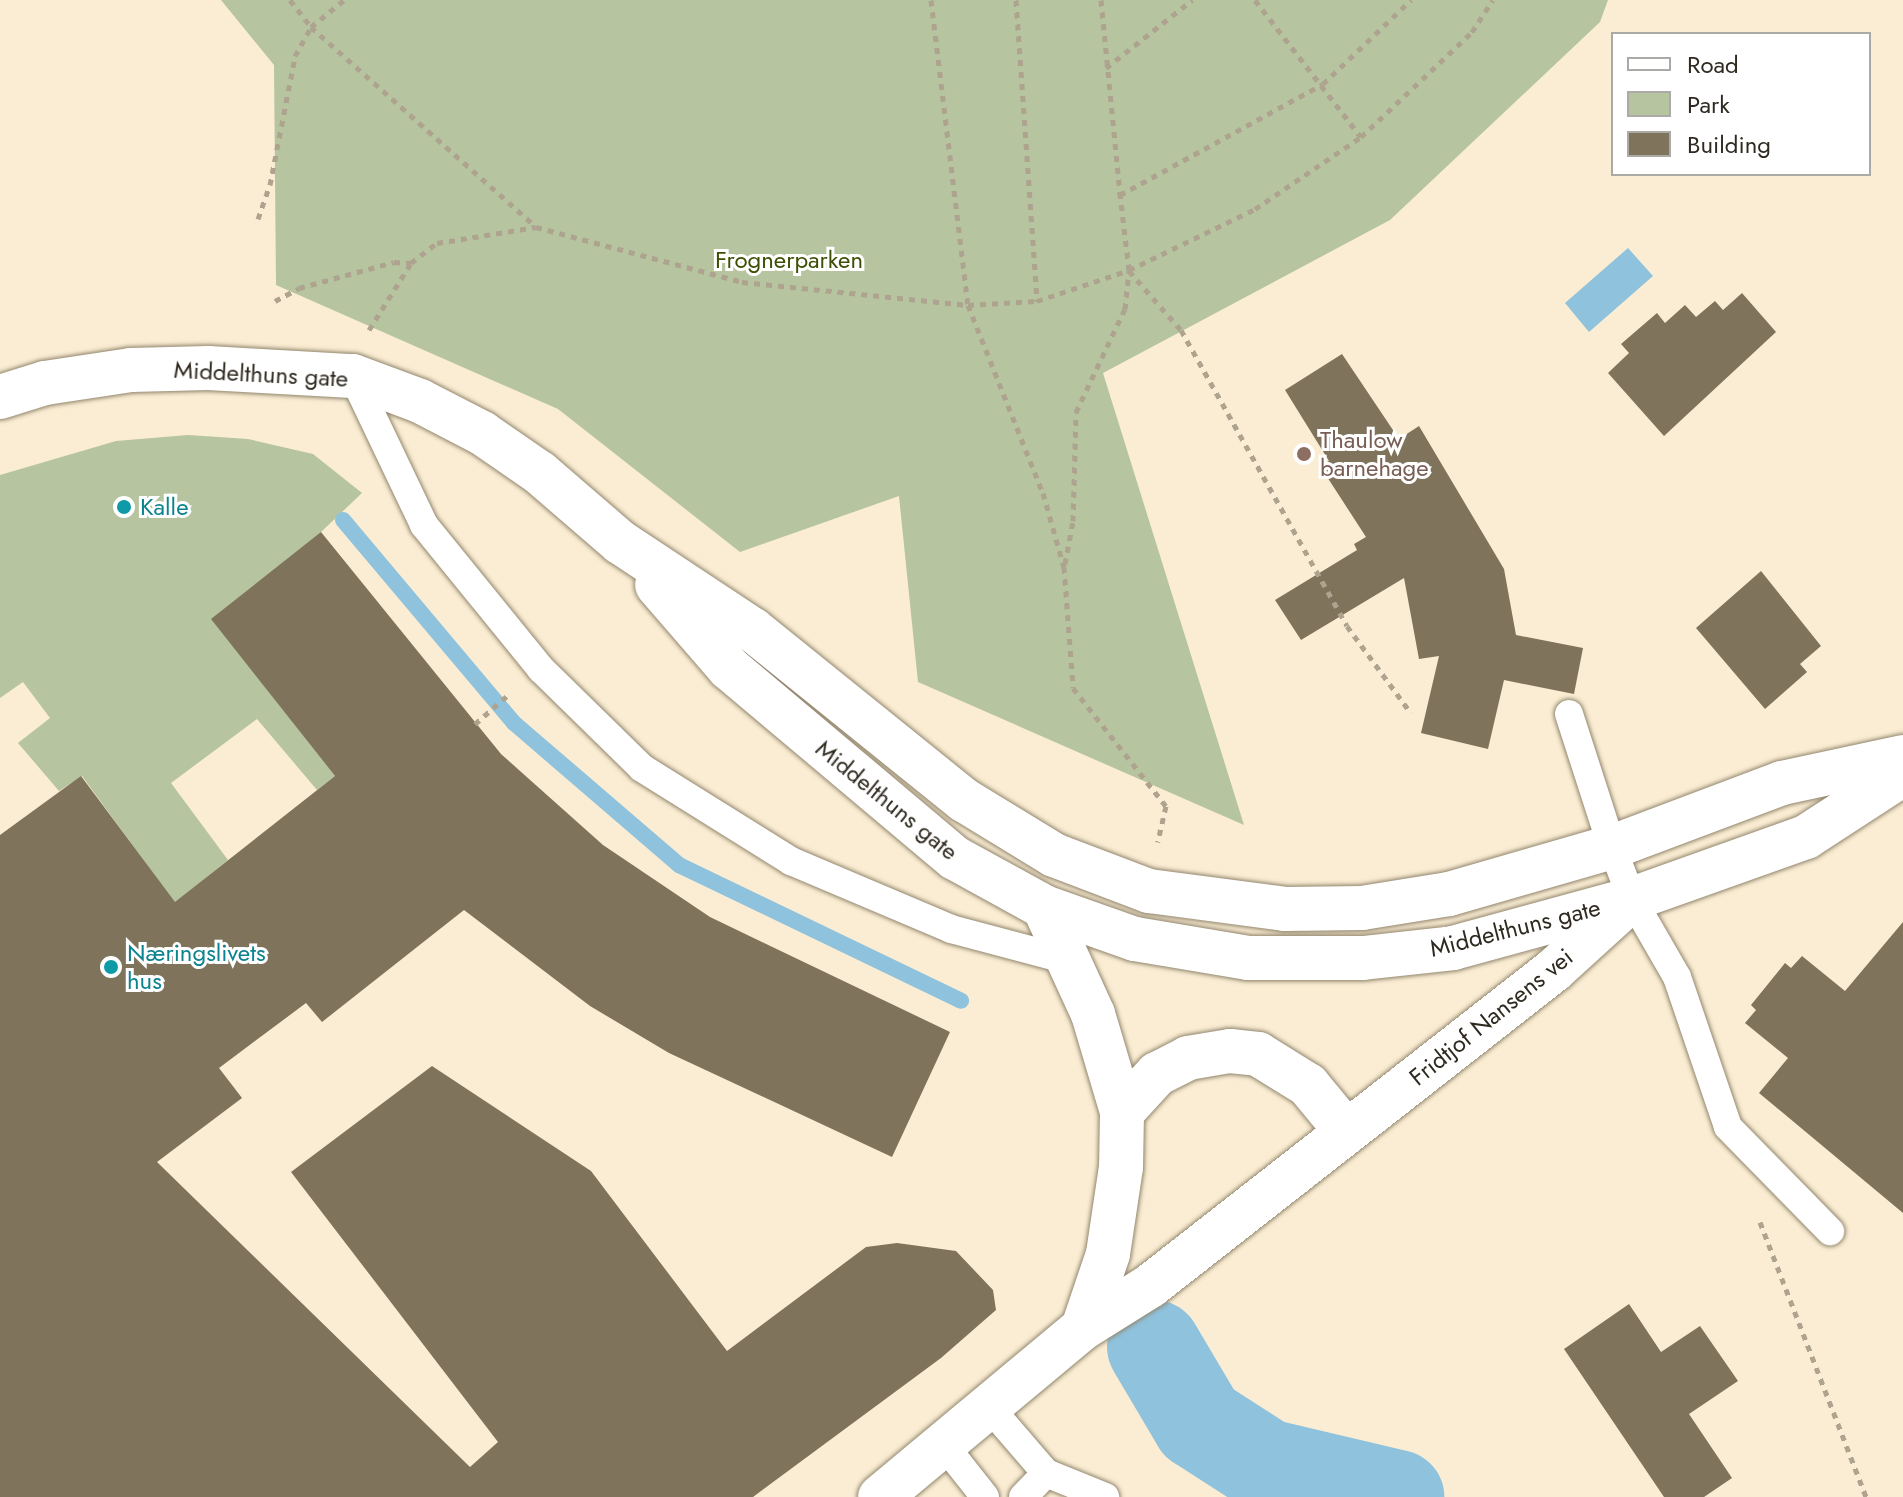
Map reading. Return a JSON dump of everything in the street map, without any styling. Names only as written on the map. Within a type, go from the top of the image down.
[{"type":"street","name":"Middelthuns gate","points":[[0,397],[45,383],[131,370],[208,368],[353,376],[420,401],[482,433],[540,473],[620,542],[753,630],[964,800],[1054,855],[1149,891],[1285,909],[1362,908],[1449,894],[1612,847],[1782,783],[1903,757]]},
{"type":"street","name":"Middelthuns gate","points":[[620,542],[729,668],[955,858],[1044,907],[1135,939],[1248,958],[1299,960],[1453,948],[1632,899],[1806,837],[1903,774]]},
{"type":"street","name":"Fridtjof Nansens vei","points":[[880,1497],[1083,1328],[1150,1286],[1554,970],[1632,899]]},
{"type":"street","points":[[1044,907],[1064,959],[1093,1014],[1122,1112],[1121,1167],[1108,1254],[1083,1328]]},
{"type":"street","points":[[1122,1112],[1157,1074],[1188,1058],[1230,1051],[1258,1054],[1308,1085],[1346,1131]]},
{"type":"lane","points":[[353,376],[424,525],[541,669],[642,768],[791,861],[951,929],[1064,959]]},
{"type":"lane","points":[[1569,714],[1632,899],[1677,977],[1728,1127],[1830,1231]]},
{"type":"lane","points":[[990,1408],[1046,1473],[1105,1497]]},
{"type":"lane","points":[[944,1445],[985,1497]]},
{"type":"lane","points":[[1023,1497],[1046,1473]]},
{"type":"path","points":[[290,0],[311,27],[536,227]]},
{"type":"path","points":[[258,219],[270,185],[295,56],[311,27],[344,0]]},
{"type":"path","points":[[931,0],[968,305],[1043,493],[1064,567],[1073,688],[1166,806],[1161,824]]},
{"type":"path","points":[[1016,0],[1037,301]]},
{"type":"path","points":[[1064,567],[1073,521],[1076,412],[1125,309],[1129,270],[1105,69],[1101,0]]},
{"type":"path","points":[[1105,69],[1192,0]]},
{"type":"path","points":[[1255,0],[1361,137]]},
{"type":"path","points":[[1120,195],[1323,84],[1411,0]]},
{"type":"path","points":[[353,376],[372,321],[411,263],[437,243],[536,227],[742,282],[968,305],[1037,301],[1129,270],[1255,209],[1361,137],[1472,32],[1493,0]]},
{"type":"path","points":[[275,301],[299,288],[394,262],[411,263]]},
{"type":"path","points":[[1129,270],[1181,330],[1347,626],[1411,713]]},
{"type":"path","points":[[475,724],[517,688]]},
{"type":"path","points":[[1756,1211],[1866,1497]]},
{"type":"green space","name":"Frognerparken","points":[[221,0],[1608,0],[1600,22],[1390,220],[1103,373],[1244,825],[918,682],[899,496],[740,552],[558,409],[276,285],[274,65]]},
{"type":"green space","points":[[188,435],[248,439],[313,454],[362,493],[321,532],[259,679],[335,776],[317,790],[257,719],[171,783],[228,860],[175,903],[82,776],[59,791],[18,743],[50,718],[23,682],[0,698],[0,475],[116,441]]},
{"type":"water","points":[[1628,248],[1653,276],[1589,332],[1565,303]]},
{"type":"building","points":[[1742,293],[1776,332],[1664,436],[1608,373],[1629,353],[1621,344],[1657,313],[1665,323],[1685,305],[1696,317],[1715,301],[1723,310]]},
{"type":"building","points":[[1342,354],[1399,439],[1419,426],[1504,569],[1516,635],[1583,648],[1574,694],[1504,680],[1488,749],[1421,733],[1439,656],[1419,659],[1404,578],[1301,640],[1275,600],[1357,550],[1354,544],[1366,537],[1320,466],[1329,461],[1285,390]]},
{"type":"building","points":[[321,532],[501,754],[603,845],[710,917],[950,1032],[892,1157],[669,1053],[590,1006],[464,910],[322,1022],[306,1003],[219,1068],[242,1098],[157,1162],[470,1467],[498,1442],[291,1172],[432,1066],[591,1171],[727,1351],[866,1247],[897,1243],[956,1251],[993,1290],[996,1310],[941,1358],[753,1497],[0,1497],[0,835],[81,776],[175,902],[335,776],[211,619]]},
{"type":"building","points":[[1761,571],[1821,646],[1800,664],[1807,672],[1765,709],[1696,628]]},
{"type":"building","points":[[1903,922],[1903,1213],[1759,1093],[1788,1058],[1745,1023],[1756,1010],[1751,1005],[1785,963],[1791,968],[1802,956],[1845,991]]},
{"type":"building","points":[[1629,1304],[1661,1352],[1700,1326],[1738,1381],[1689,1414],[1732,1478],[1704,1497],[1664,1497],[1564,1349]]},
{"type":"waterway","points":[[343,520],[514,723],[679,865],[961,1001]]},
{"type":"waterway","points":[[1154,1347],[1199,1423],[1266,1466],[1397,1497]]},
{"type":"place","name":"Thaulow barnehage","points":[[1304,454]]},
{"type":"place","name":"Kalle","points":[[124,507]]},
{"type":"place","name":"Næringslivets hus","points":[[111,967]]}]
